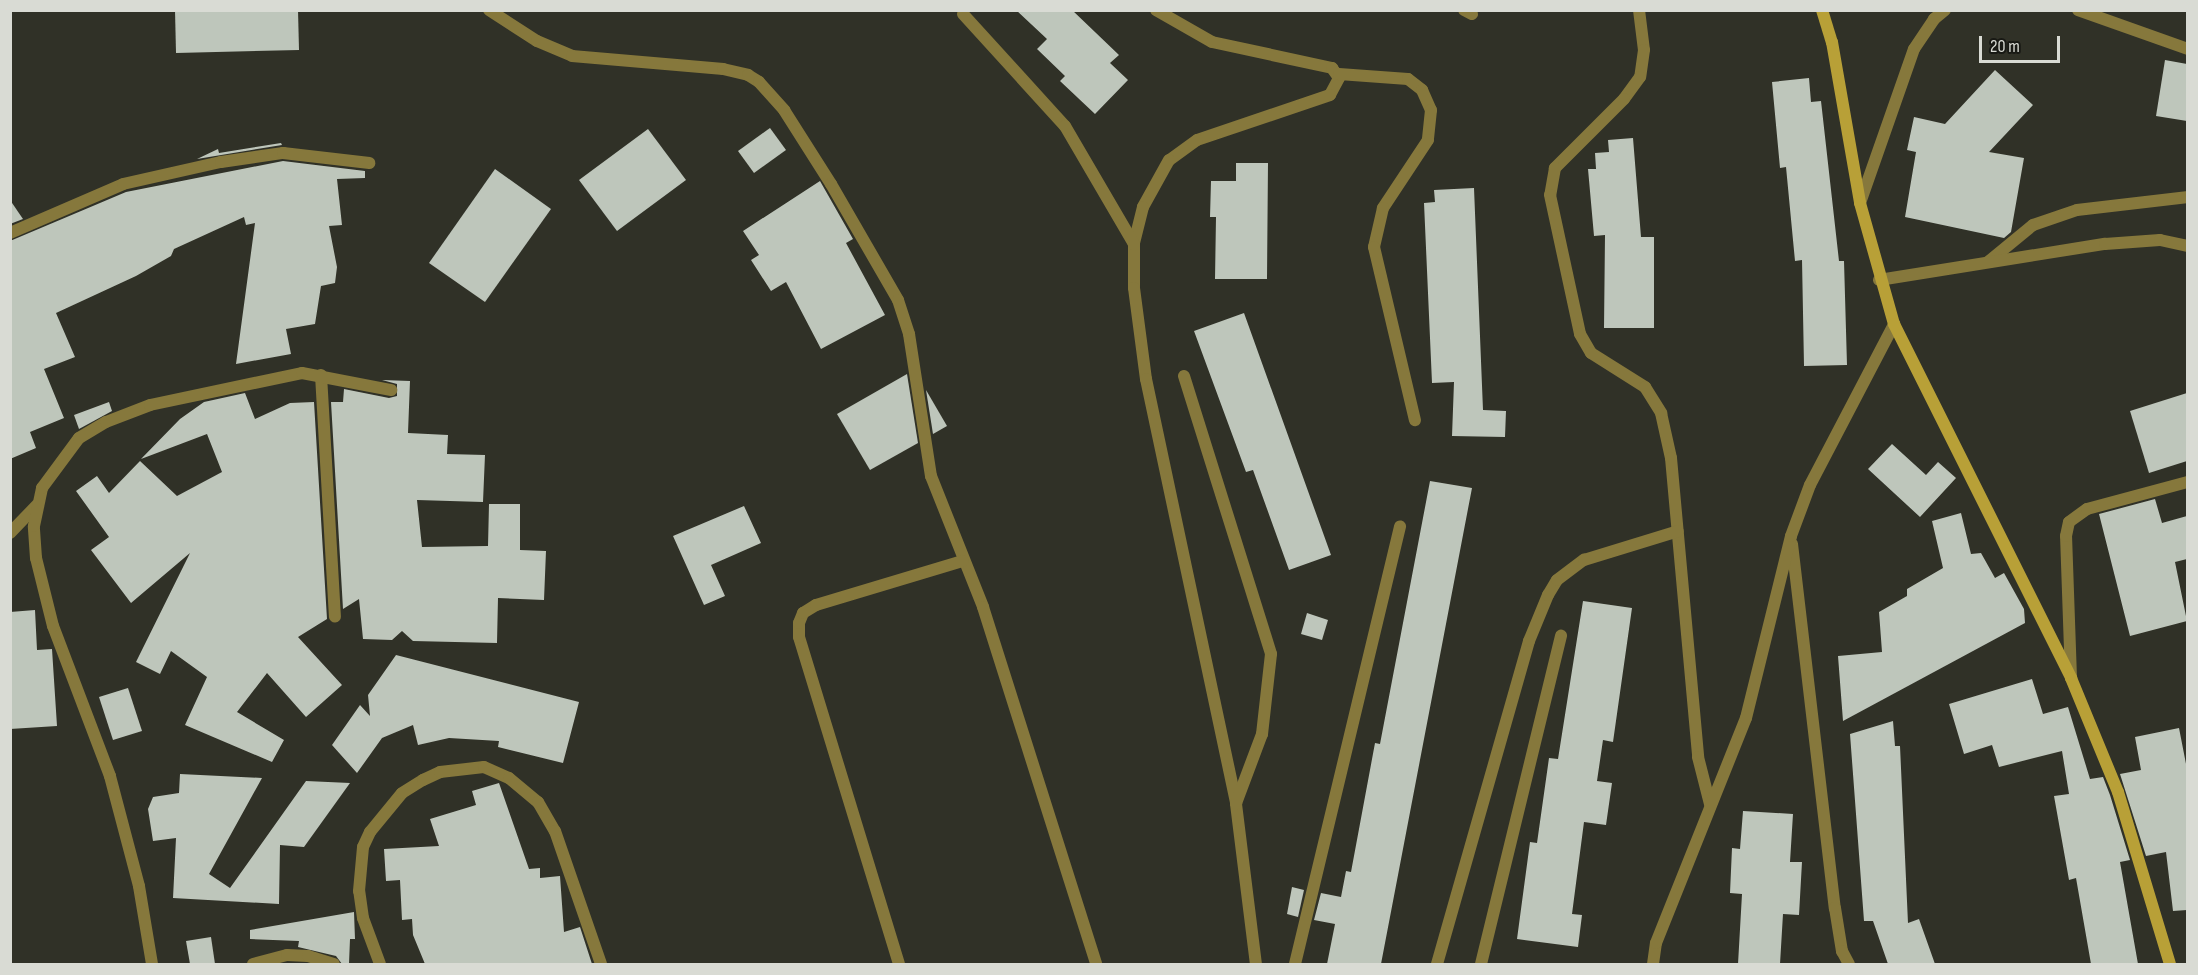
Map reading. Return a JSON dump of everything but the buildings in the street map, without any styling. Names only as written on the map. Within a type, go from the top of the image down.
[{"type":"street","points":[[489,10],[537,41],[572,56],[723,69],[748,75],[759,82],[784,110],[898,300],[909,334],[931,476],[983,607],[1096,964]]},
{"type":"street","points":[[1156,10],[1212,42],[1332,68],[1339,74],[1408,79],[1422,90],[1431,110],[1428,140],[1383,208],[1374,247],[1415,420]]},
{"type":"street","points":[[1639,10],[1644,50],[1640,77],[1624,99],[1555,168],[1550,195],[1580,334],[1592,353],[1646,387],[1661,413],[1671,458],[1698,757],[1710,804]]},
{"type":"street","points":[[1822,10],[1832,42],[1860,203],[1879,280],[1894,324],[2072,678],[2118,792],[2170,964]]},
{"type":"street","points":[[1860,203],[1914,49],[1934,19],[1945,10]]},
{"type":"street","points":[[2078,10],[2187,49]]},
{"type":"street","points":[[963,14],[1065,126],[1134,244]]},
{"type":"street","points":[[1256,964],[1236,804],[1146,379],[1134,288],[1134,244],[1143,207],[1169,160],[1197,140],[1330,94],[1340,82],[1339,74]]},
{"type":"street","points":[[10,233],[123,184],[221,162],[282,153],[369,163]]},
{"type":"street","points":[[1987,262],[2033,225],[2077,210],[2187,197]]},
{"type":"street","points":[[1879,280],[2130,241],[2160,240],[2187,246]]},
{"type":"street","points":[[1653,964],[1656,943],[1746,718],[1791,536],[1810,485],[1894,324]]},
{"type":"street","points":[[321,375],[336,617]]},
{"type":"street","points":[[152,964],[139,885],[110,777],[53,626],[36,558],[37,505],[42,488],[63,455],[79,438],[106,422],[150,405],[273,376],[321,375],[391,390]]},
{"type":"street","points":[[1184,376],[1271,654],[1262,734],[1236,804]]},
{"type":"street","points":[[2072,678],[2066,536],[2069,522],[2087,509],[2187,482]]},
{"type":"street","points":[[10,533],[37,505]]},
{"type":"street","points":[[1295,964],[1400,526]]},
{"type":"street","points":[[1437,964],[1529,641],[1548,595],[1557,580],[1584,560],[1678,531]]},
{"type":"street","points":[[1791,536],[1835,908],[1842,951],[1849,964]]},
{"type":"street","points":[[899,964],[799,637],[799,623],[803,613],[816,605],[963,561]]},
{"type":"street","points":[[1481,964],[1561,636]]},
{"type":"street","points":[[380,964],[363,918],[359,891],[363,847],[370,832],[402,793],[423,780],[440,772],[484,767],[509,778],[538,802],[555,831],[601,964]]},
{"type":"street","points":[[1656,943],[1661,964]]},
{"type":"street","points":[[253,964],[287,955],[308,956],[334,964]]}]
